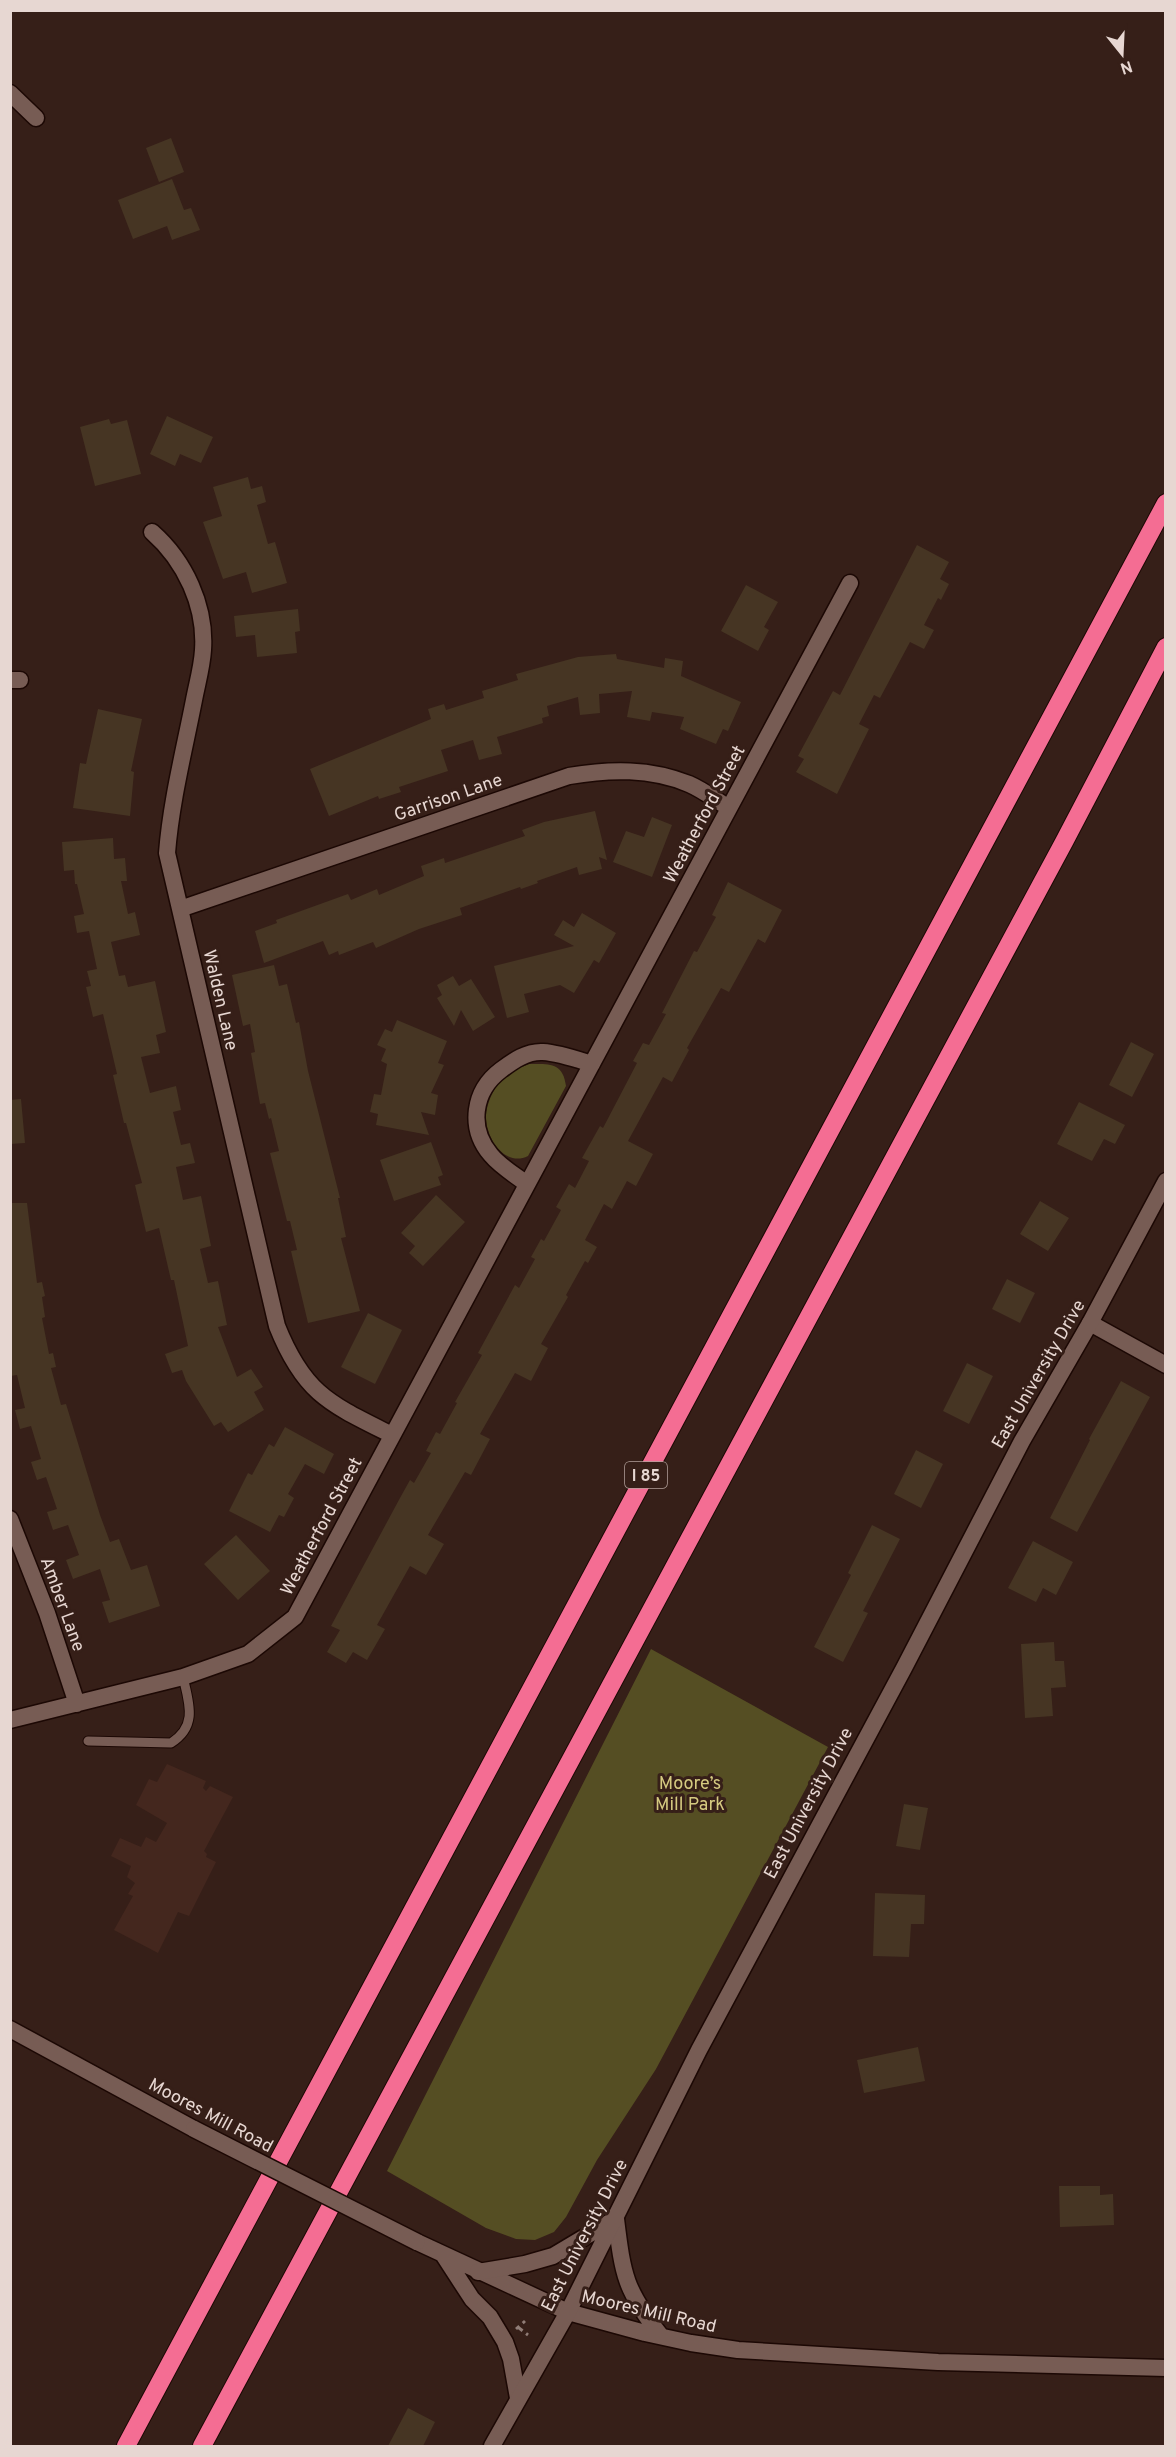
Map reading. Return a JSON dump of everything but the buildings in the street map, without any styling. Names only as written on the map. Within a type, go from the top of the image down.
[{"type":"highway","name":"I 85","points":[[126,2446],[1166,503]]},
{"type":"highway","points":[[202,2446],[1166,647]]},
{"type":"street","points":[[10,93],[36,118]]},
{"type":"street","name":"Walden Lane","points":[[152,532],[169,547],[186,573],[200,612],[204,650],[170,819],[167,853],[277,1326],[288,1353],[305,1379],[324,1399],[392,1435]]},
{"type":"street","name":"Weatherford Street","points":[[10,1720],[183,1677],[248,1654],[295,1617],[850,583]]},
{"type":"street","name":"Garrison Lane","points":[[180,909],[569,776],[627,770],[661,775],[690,784],[729,808]]},
{"type":"street","points":[[527,1184],[490,1154],[482,1139],[475,1114],[482,1091],[496,1074],[516,1059],[541,1052],[569,1056],[592,1064]]},
{"type":"street","name":"East University Drive","points":[[492,2446],[568,2312],[699,2050],[904,1668],[1022,1441],[1090,1323],[1166,1181]]},
{"type":"street","points":[[1090,1323],[1166,1365]]},
{"type":"street","name":"Amber Lane","points":[[10,1519],[47,1613],[77,1704]]},
{"type":"street","name":"Moores Mill Road","points":[[10,2029],[194,2129],[478,2272],[568,2312],[661,2336],[738,2350],[938,2362],[1166,2368]]},
{"type":"street","points":[[478,2272],[525,2264],[553,2256],[616,2219],[621,2262],[629,2288],[638,2306],[661,2336]]},
{"type":"street","points":[[444,2255],[471,2299],[490,2317],[505,2342],[511,2359],[518,2398]]},
{"type":"lane","points":[[88,1741],[171,1743],[181,1736],[189,1723],[190,1712],[183,1677]]},
{"type":"path","points":[[525,2321],[519,2328],[528,2335]]},
{"type":"shaded area","points":[[167,1764],[206,1781],[203,1788],[206,1791],[210,1786],[233,1797],[204,1851],[207,1854],[206,1857],[216,1862],[189,1916],[178,1912],[158,1953],[114,1930],[133,1896],[128,1894],[135,1883],[127,1877],[131,1866],[111,1856],[120,1838],[141,1847],[146,1837],[156,1842],[167,1823],[136,1805],[149,1779],[157,1782]]},
{"type":"green space","points":[[529,1064],[558,1068],[562,1072],[566,1086],[528,1156],[512,1158],[494,1144],[487,1128],[486,1113],[490,1099],[501,1080],[511,1071]]},
{"type":"green space","name":"Moore’s Mill Park","points":[[651,1649],[828,1747],[656,2069],[597,2160],[566,2217],[554,2232],[535,2240],[516,2239],[486,2228],[387,2171]]}]
